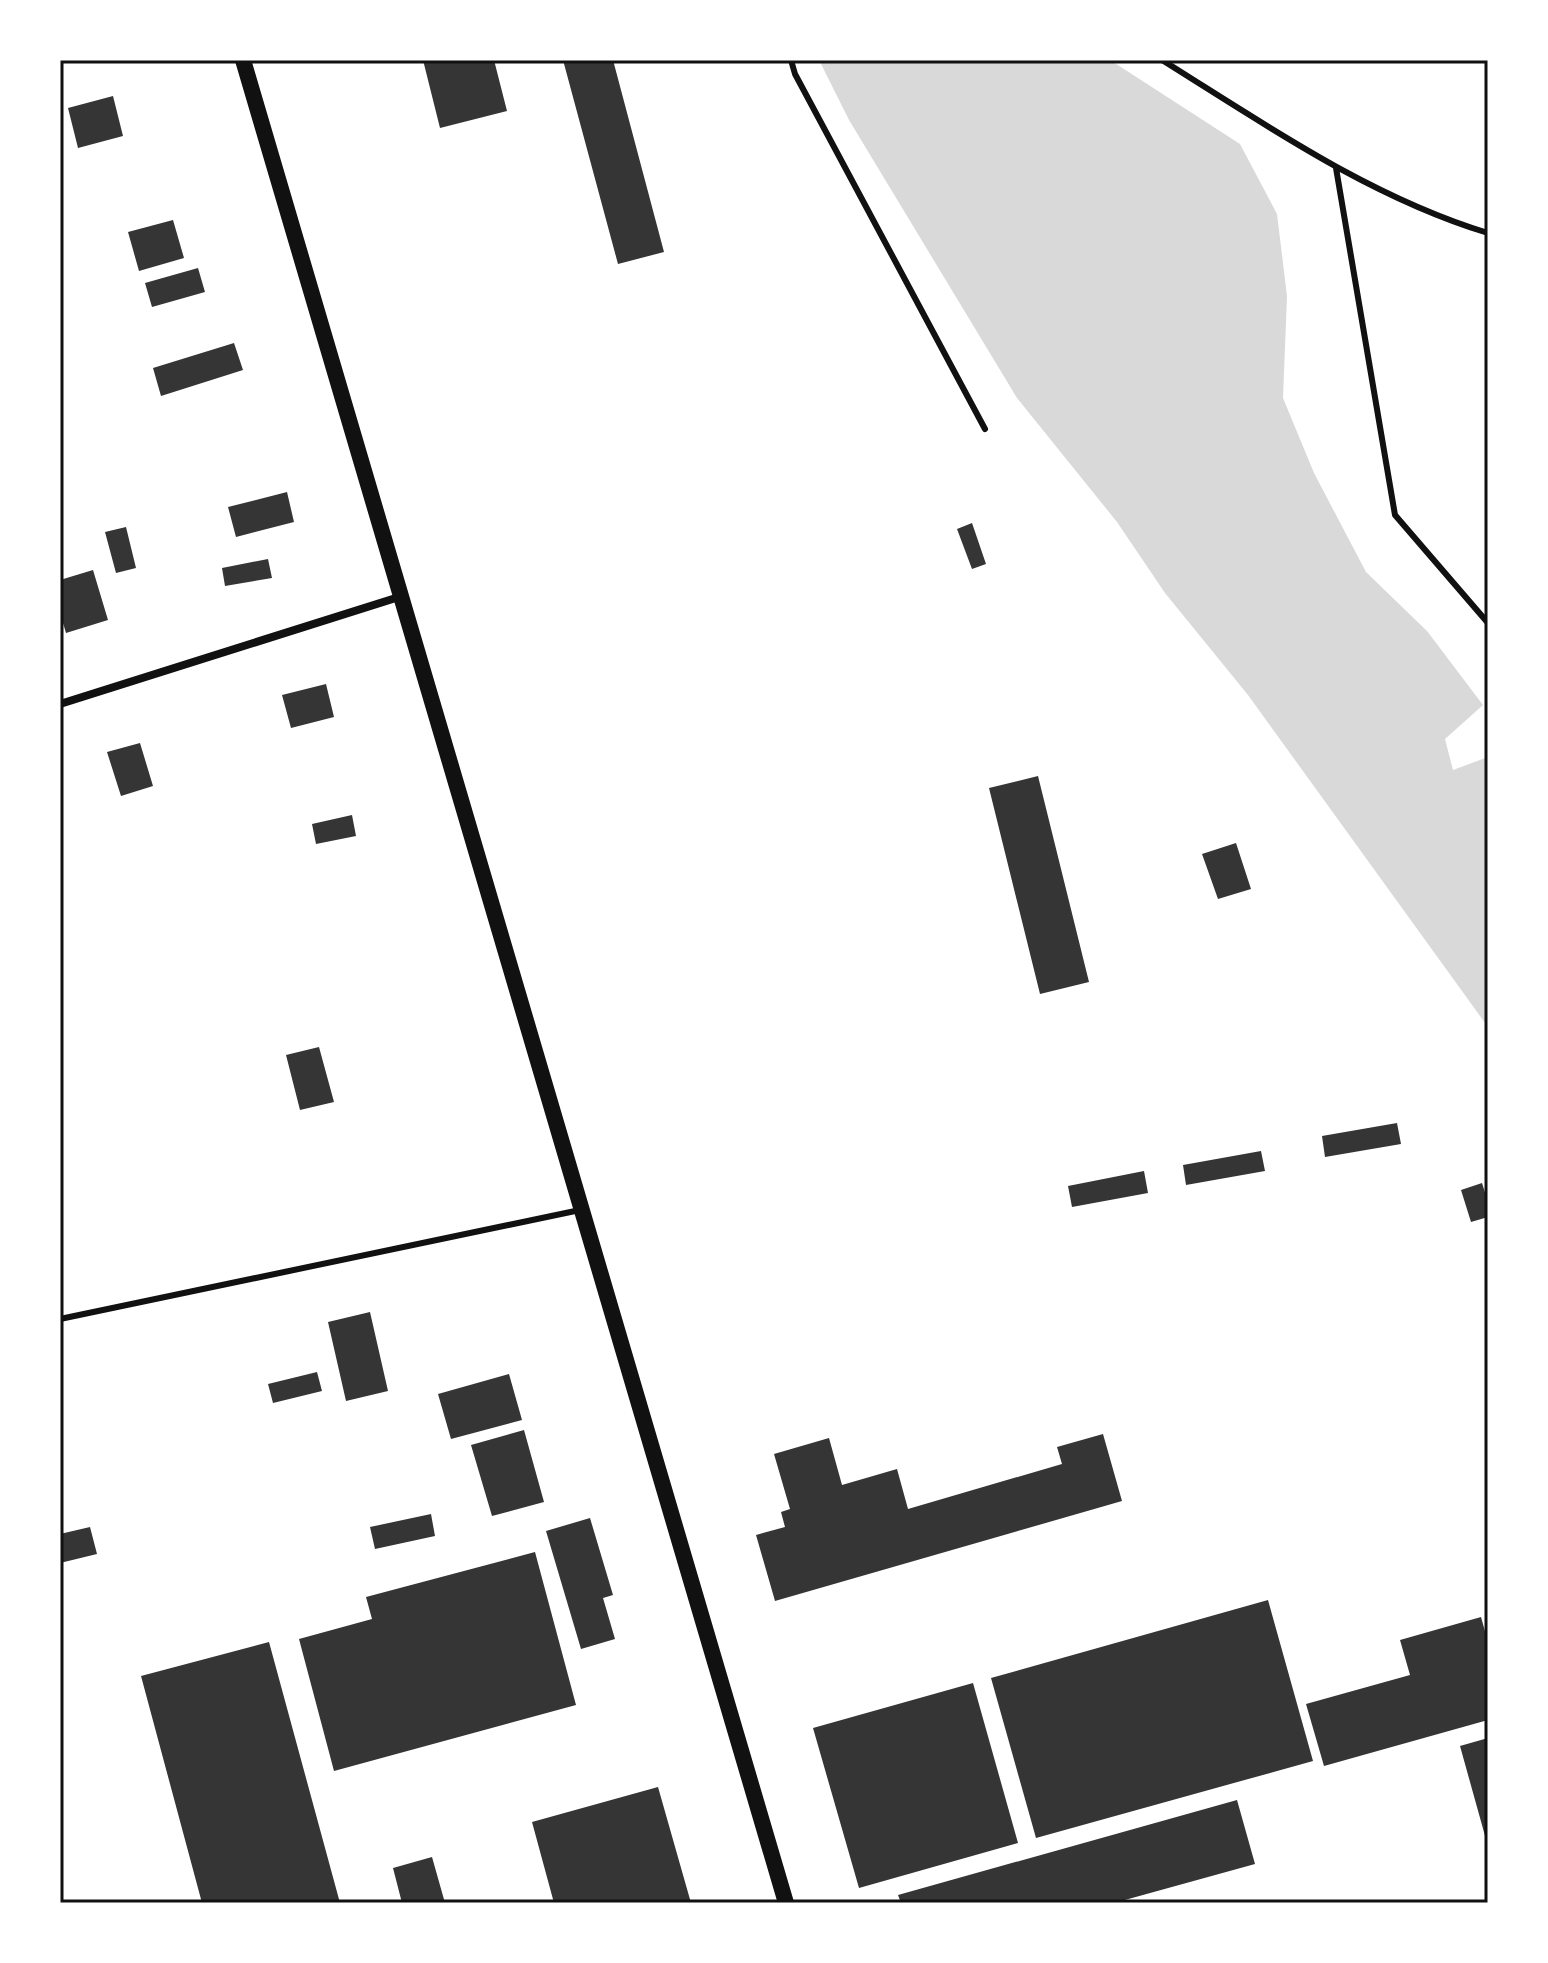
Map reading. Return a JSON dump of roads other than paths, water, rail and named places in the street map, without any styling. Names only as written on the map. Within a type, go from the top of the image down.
[{"type":"main road","points":[[243,60],[786,1903]]},
{"type":"street","points":[[60,704],[399,597]]},
{"type":"lane","points":[[791,60],[795,74],[985,429]]},
{"type":"lane","points":[[1162,60],[1336,168],[1456,223],[1488,233]]},
{"type":"lane","points":[[1336,168],[1395,515],[1488,623]]},
{"type":"lane","points":[[60,1319],[580,1210]]}]
